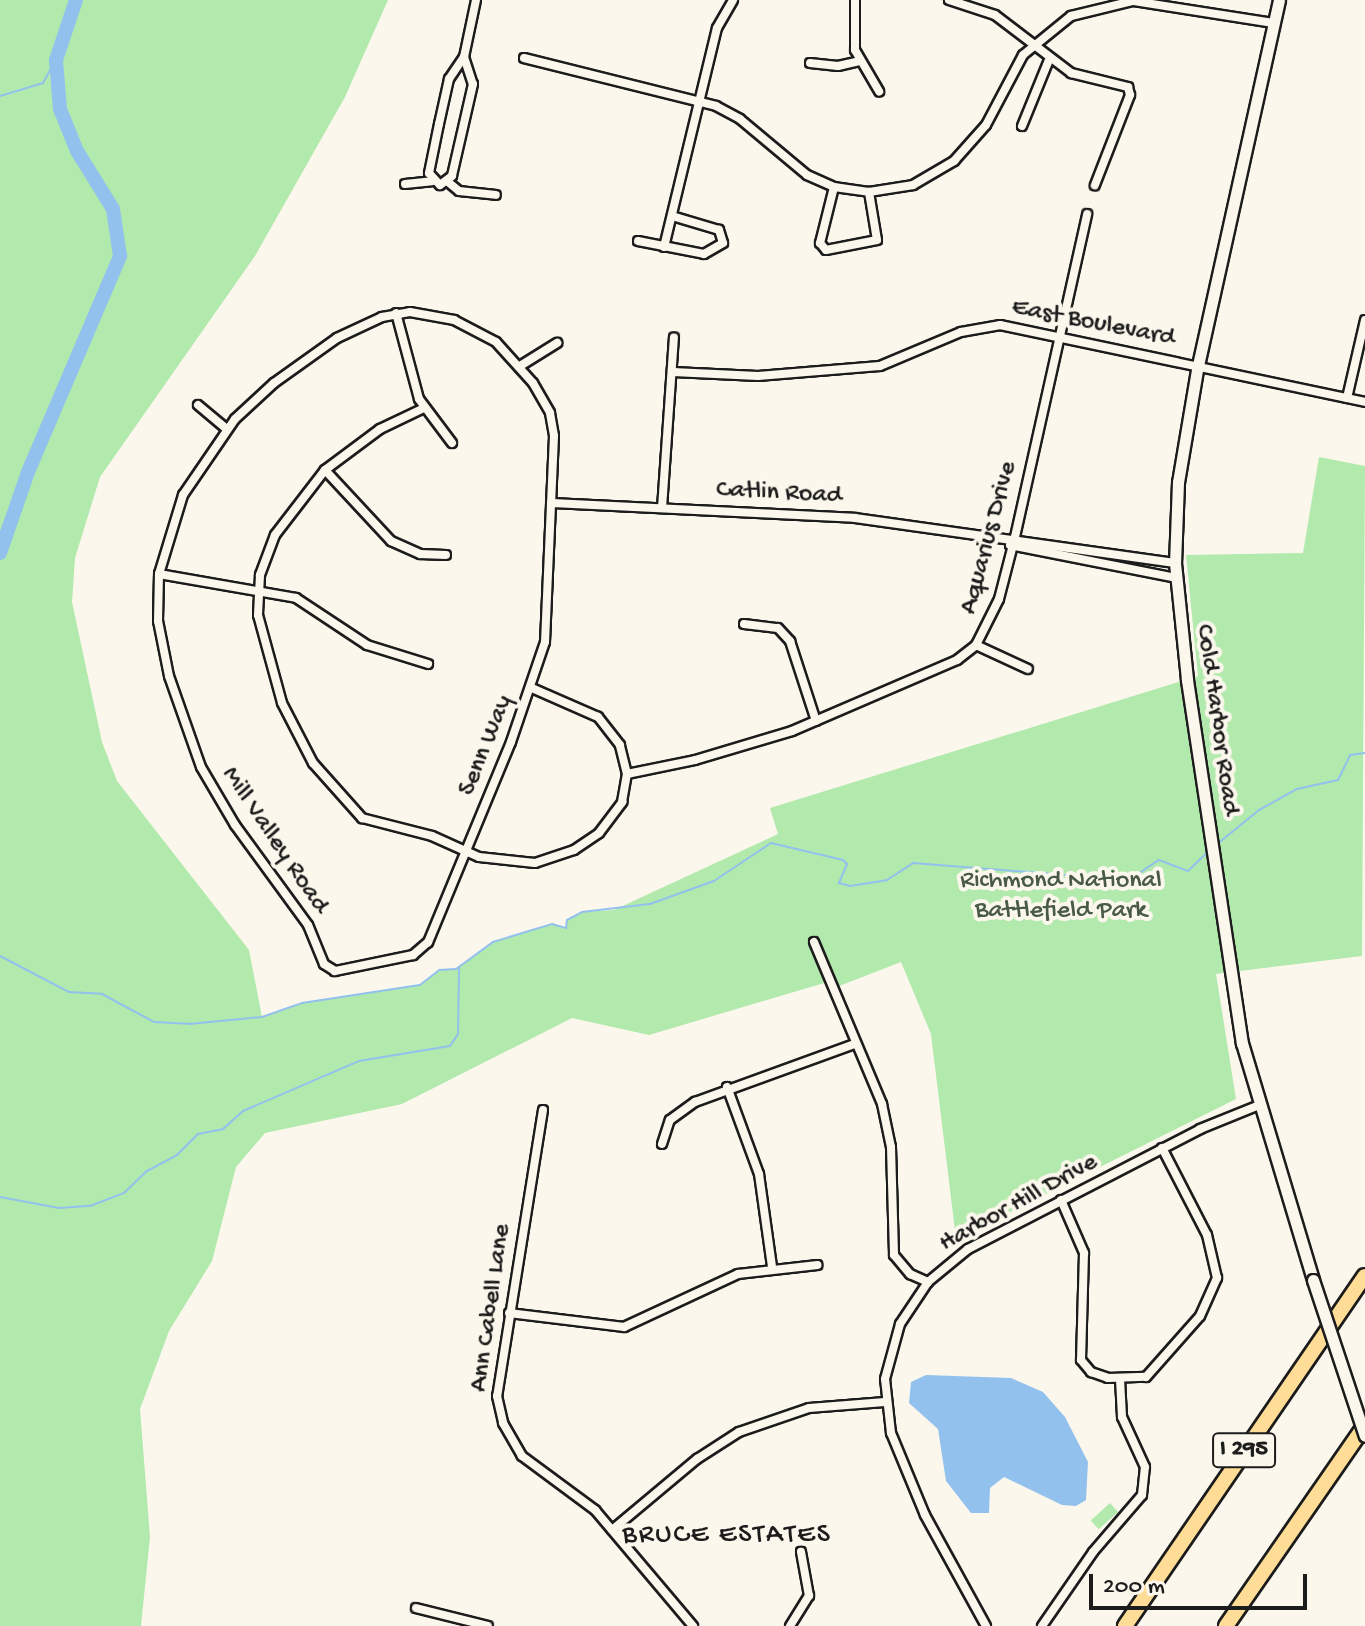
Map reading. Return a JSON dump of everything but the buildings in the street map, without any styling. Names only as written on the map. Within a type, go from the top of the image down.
[{"type":"highway","name":"I 295","points":[[1125,1626],[1365,1276]]},
{"type":"highway","points":[[1226,1626],[1365,1425]]},
{"type":"main road","name":"Cold Harbor Road","points":[[1279,0],[1198,364],[1178,482],[1175,563],[1217,893],[1257,1106],[1365,1436]]},
{"type":"street","points":[[432,181],[429,173],[449,79],[464,57],[476,0]]},
{"type":"street","points":[[664,247],[717,28],[733,0]]},
{"type":"street","points":[[855,0],[853,35],[859,61],[879,91]]},
{"type":"street","points":[[949,0],[995,15],[1034,43],[1049,60],[1077,76],[1130,90],[1095,185]]},
{"type":"street","points":[[524,58],[700,100],[740,119],[795,167],[834,187],[869,192],[913,185],[964,152],[986,125],[1014,68],[1034,43],[1071,16],[1117,2],[1150,2],[1274,23]]},
{"type":"street","points":[[448,182],[473,84],[464,57]]},
{"type":"street","points":[[1022,126],[1049,60]]},
{"type":"street","points":[[810,63],[838,66],[859,61]]},
{"type":"street","points":[[405,184],[448,182],[459,191],[496,195]]},
{"type":"street","points":[[834,187],[820,243],[826,250],[877,240],[869,192]]},
{"type":"street","name":"Aquarius Drive","points":[[627,774],[695,760],[816,721],[957,660],[976,645],[993,615],[1013,547],[1087,214]]},
{"type":"street","points":[[638,241],[704,254],[723,243],[719,230],[672,216]]},
{"type":"street","points":[[396,313],[424,408],[452,443]]},
{"type":"street","name":"Mill Valley Road","points":[[381,962],[342,971],[324,964],[308,925],[217,797],[188,737],[169,676],[158,621],[159,574],[183,495],[227,429],[274,383],[317,351],[396,313],[427,313],[469,326],[520,366],[553,424],[551,503]]},
{"type":"street","points":[[1347,398],[1365,320]]},
{"type":"street","name":"East Boulevard","points":[[673,372],[758,376],[880,366],[987,326],[1060,335],[1365,402]]},
{"type":"street","points":[[662,508],[674,337]]},
{"type":"street","points":[[520,366],[557,343]]},
{"type":"street","points":[[198,405],[227,429]]},
{"type":"street","points":[[424,408],[380,429],[325,470],[275,535],[258,591],[259,632],[273,680],[296,734],[327,782],[370,822],[432,836],[466,851],[521,863],[574,850],[618,811],[627,774],[620,745],[598,717],[532,688]]},
{"type":"street","points":[[325,470],[391,541],[420,554],[446,555]]},
{"type":"street","name":"Catlin Road","points":[[551,503],[855,518],[1003,540],[1015,537],[1175,563]]},
{"type":"street","name":"Senn Way","points":[[381,962],[413,955],[425,947],[532,688],[545,642],[551,503]]},
{"type":"street","name":"Catlin Road","points":[[1003,540],[1013,547],[1176,578]]},
{"type":"street","points":[[159,574],[308,603],[367,645],[428,664]]},
{"type":"street","points":[[744,624],[778,628],[790,641],[816,721]]},
{"type":"street","points":[[976,645],[1028,669]]},
{"type":"street","points":[[814,942],[887,1125],[894,1255],[910,1274],[928,1282]]},
{"type":"street","points":[[662,1144],[673,1117],[727,1087],[854,1044]]},
{"type":"street","points":[[727,1087],[759,1174],[772,1266]]},
{"type":"street","name":"Harbor Hill Drive","points":[[986,1626],[925,1515],[891,1433],[885,1402],[894,1339],[928,1282],[968,1249],[1162,1148],[1257,1106]]},
{"type":"street","name":"Ann Cabell Lane","points":[[543,1110],[497,1396],[508,1435],[531,1464],[574,1491],[612,1530],[693,1626]]},
{"type":"street","points":[[1061,1200],[1084,1253],[1079,1355],[1091,1372],[1120,1380],[1154,1373],[1200,1316],[1217,1278],[1207,1235],[1162,1148]]},
{"type":"street","points":[[509,1313],[624,1327],[717,1282],[772,1266],[817,1265]]},
{"type":"street","points":[[1042,1626],[1093,1552],[1142,1495],[1145,1467],[1122,1417],[1120,1380]]},
{"type":"street","points":[[612,1530],[697,1459],[739,1432],[809,1408],[885,1402]]},
{"type":"street","points":[[790,1626],[809,1596],[801,1552]]},
{"type":"street","points":[[416,1608],[488,1626]]},
{"type":"green space","name":"Richmond National Battlefield Park","points":[[0,0],[388,0],[345,97],[255,256],[100,477],[75,558],[72,602],[102,742],[117,781],[249,950],[262,1017],[302,1003],[420,985],[439,970],[456,969],[493,942],[552,924],[567,928],[567,920],[582,912],[614,910],[778,834],[770,808],[1198,676],[1186,555],[1303,553],[1319,457],[1365,466],[1362,956],[1216,974],[1236,1099],[956,1239],[931,1034],[901,962],[834,988],[824,983],[649,1035],[572,1018],[402,1104],[265,1133],[236,1167],[212,1261],[169,1331],[140,1409],[150,1537],[141,1626],[0,1626]]},
{"type":"green space","points":[[1110,1503],[1118,1512],[1099,1529],[1091,1520]]},
{"type":"water","points":[[926,1375],[1011,1378],[1043,1392],[1065,1417],[1088,1462],[1086,1500],[1076,1506],[1062,1505],[1004,1477],[990,1488],[989,1513],[971,1513],[946,1481],[938,1429],[909,1403],[911,1382]]},
{"type":"waterway","points":[[0,553],[28,472],[120,256],[113,209],[77,151],[60,109],[56,60],[76,0]]},
{"type":"waterway","points":[[0,96],[43,83],[56,60]]},
{"type":"waterway","points":[[1216,845],[1259,810],[1297,789],[1338,780],[1350,755],[1365,753]]},
{"type":"waterway","points":[[0,956],[69,992],[102,994],[154,1022],[189,1024],[262,1017],[302,1003],[420,985],[439,970],[456,969],[493,942],[552,924],[566,928],[567,920],[582,912],[650,904],[714,881],[771,843],[843,860],[847,864],[839,883],[850,886],[887,880],[913,863],[1129,880],[1159,860],[1188,871],[1208,852]]},
{"type":"waterway","points":[[0,1197],[59,1208],[90,1206],[124,1193],[147,1171],[177,1155],[198,1134],[223,1129],[243,1111],[359,1061],[450,1046],[458,1034],[459,967]]},
{"type":"district","name":"BRUCE ESTATES","points":[[727,1536]]}]
